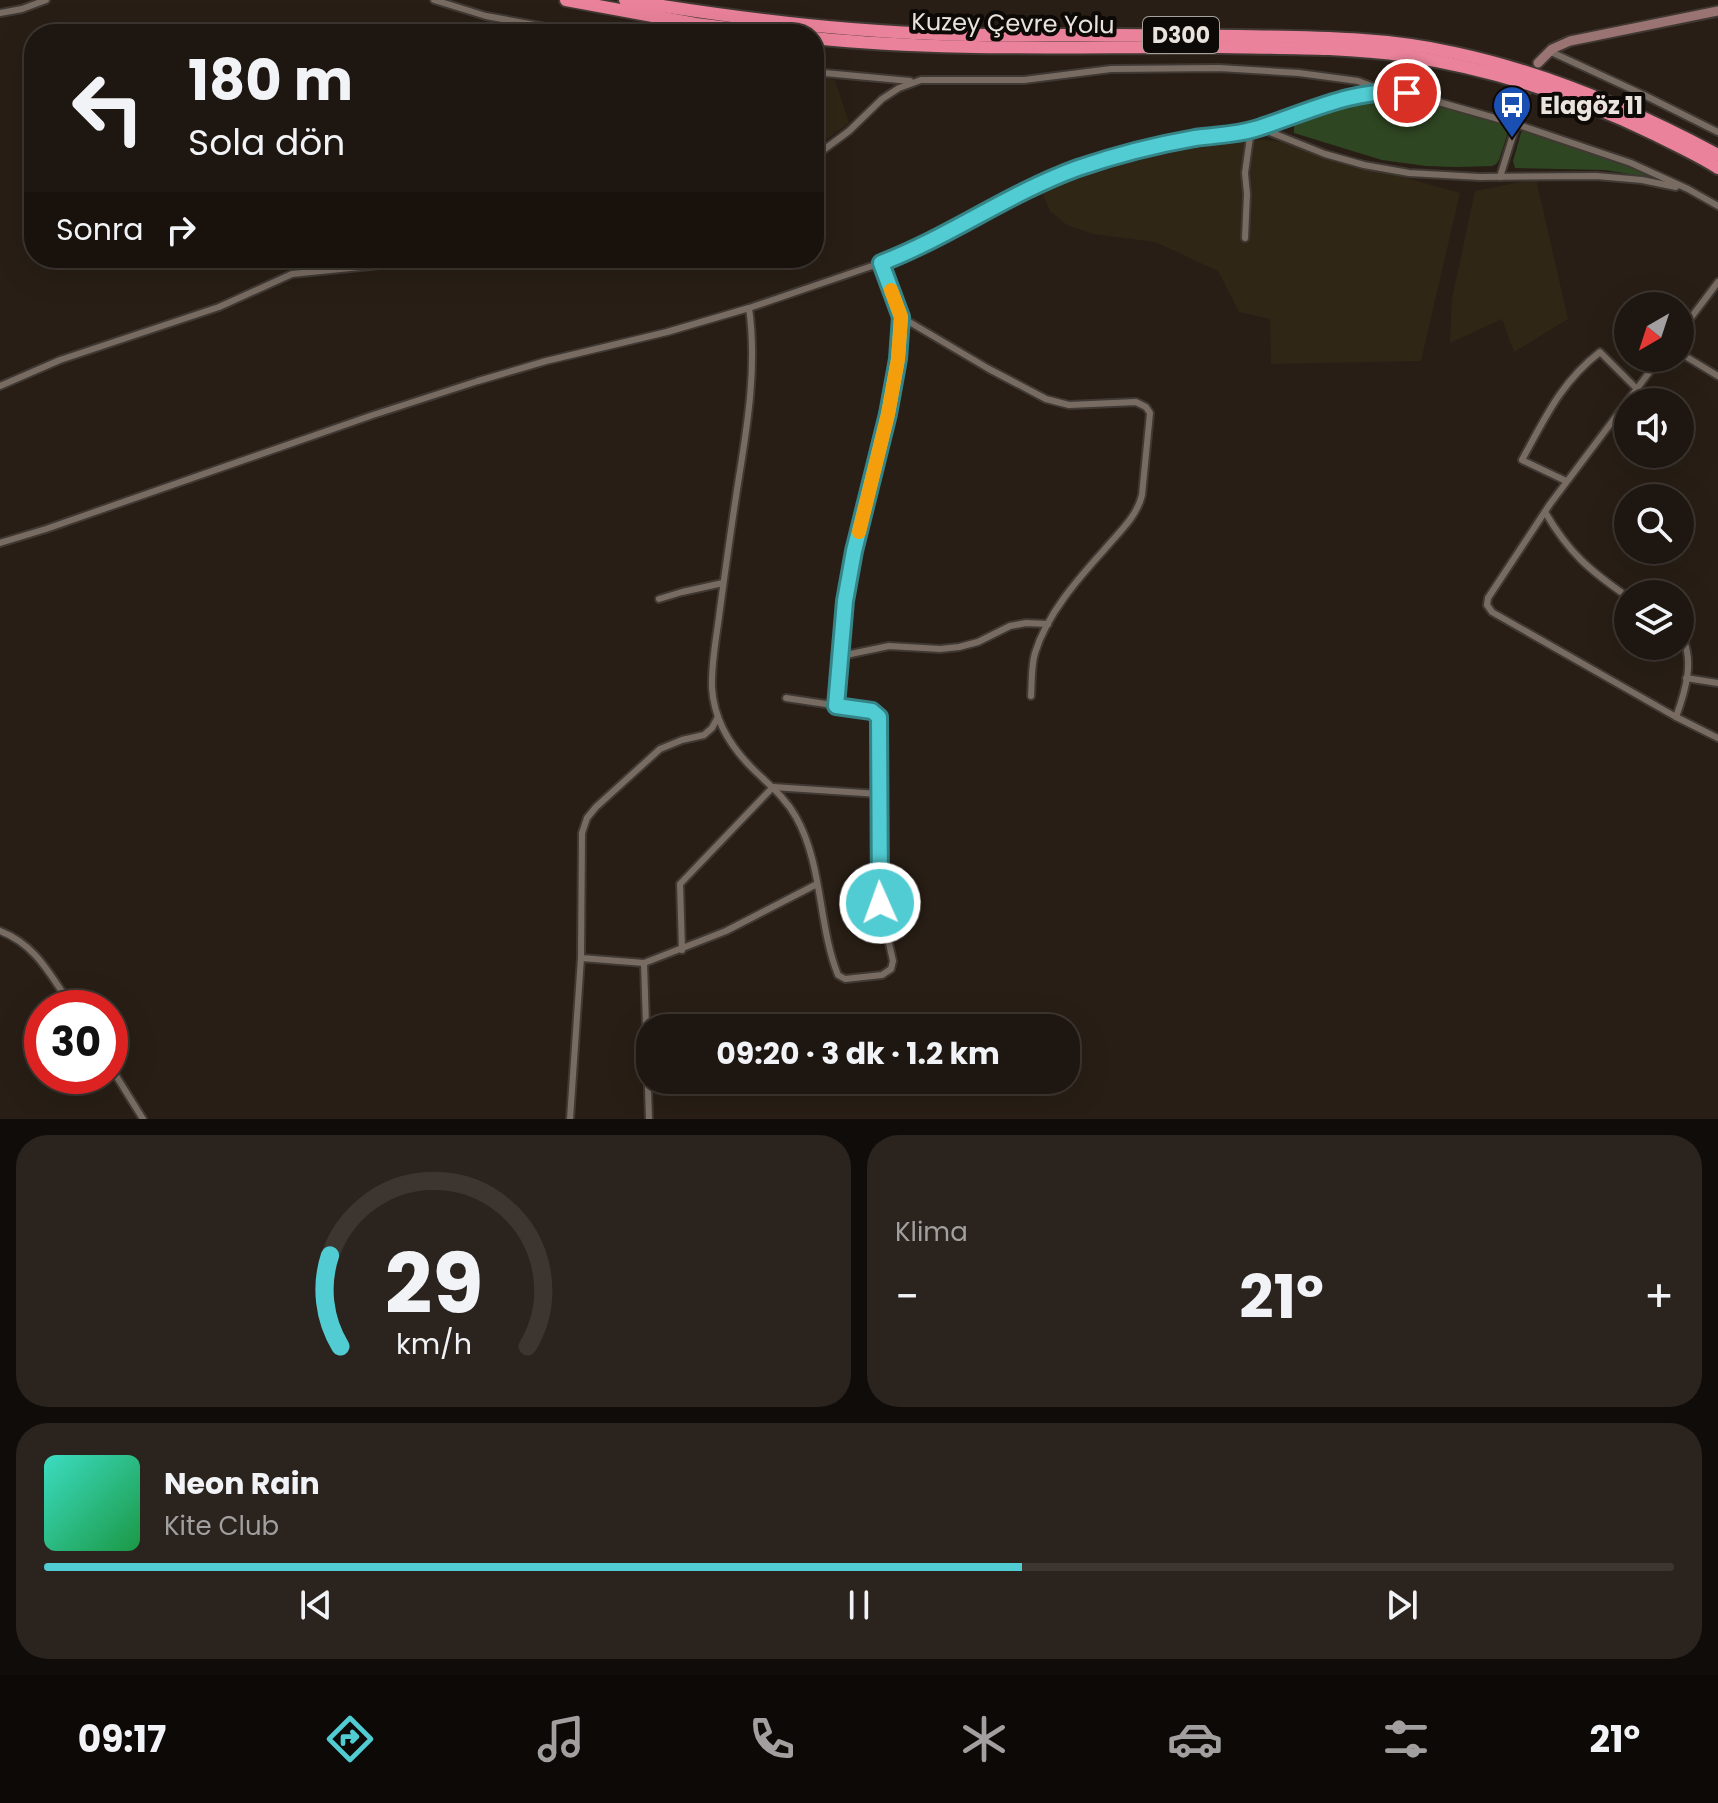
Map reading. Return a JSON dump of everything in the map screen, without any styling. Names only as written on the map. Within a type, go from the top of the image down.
[{"type":"highway","points":[[566,0],[696,24]]},
{"type":"highway","name":"Kuzey Çevre Yolu","points":[[625,0],[803,24]]},
{"type":"highway","name":"Kuzey Çevre Yolu","points":[[824,26],[987,35],[1307,37],[1406,44],[1453,52],[1546,77],[1642,116],[1718,155]]},
{"type":"highway","name":"Kuzey Çevre Yolu","points":[[824,39],[973,47],[1306,48],[1405,56],[1493,74],[1563,95],[1625,120],[1718,168]]},
{"type":"street","points":[[0,13],[46,0]]},
{"type":"street","points":[[434,0],[486,16],[530,24]]},
{"type":"street","points":[[1538,63],[1549,51],[1570,41],[1718,11]]},
{"type":"street","points":[[1549,51],[1718,132]]},
{"type":"street","points":[[824,150],[849,131],[882,99],[899,88],[921,80],[1024,80],[1111,69],[1219,68],[1299,73],[1358,81],[1385,91]]},
{"type":"street","points":[[824,73],[913,82]]},
{"type":"street","points":[[0,543],[478,381],[749,308],[881,263],[1075,169],[1165,144],[1254,129],[1356,95],[1385,91],[1407,93],[1516,124],[1631,163],[1718,206]]},
{"type":"street","points":[[1500,177],[1522,106]]},
{"type":"street","points":[[1254,129],[1306,148],[1375,167],[1421,174],[1596,176],[1642,180],[1688,189]]},
{"type":"street","points":[[1245,238],[1245,173],[1254,129]]},
{"type":"street","points":[[836,706],[845,601],[898,359],[901,317],[881,263]]},
{"type":"street","points":[[0,386],[60,360],[219,307],[292,274],[350,268]]},
{"type":"street","points":[[1694,314],[1718,282]]},
{"type":"street","points":[[749,308],[752,329],[748,425],[723,583],[712,674],[713,700],[724,731],[736,749],[790,807],[801,826],[809,848],[838,975],[845,979],[882,975],[891,969],[893,961],[880,903],[879,717],[872,711],[786,698]]},
{"type":"street","points":[[901,317],[1046,399],[1069,405],[1136,402],[1143,404],[1150,413],[1142,495],[1138,507],[1078,580],[1048,624],[1035,655],[1031,696]]},
{"type":"street","points":[[1566,481],[1522,460],[1556,398],[1588,361],[1600,352],[1636,388],[1649,372]]},
{"type":"street","points":[[1694,361],[1718,376]]},
{"type":"street","points":[[1614,417],[1545,511],[1488,598],[1488,608],[1718,738]]},
{"type":"street","points":[[1545,511],[1580,560],[1614,587]]},
{"type":"street","points":[[659,599],[723,583]]},
{"type":"street","points":[[841,656],[889,646],[959,647],[978,642],[1010,626],[1033,622],[1048,624]]},
{"type":"street","points":[[1676,717],[1687,660]]},
{"type":"street","points":[[1686,678],[1718,683]]},
{"type":"street","points":[[570,1119],[581,958],[582,833],[587,818],[660,749],[704,735],[718,717]]},
{"type":"street","points":[[682,950],[680,884],[773,787],[879,794]]},
{"type":"street","points":[[581,958],[644,963],[726,931],[817,884]]},
{"type":"street","points":[[0,931],[31,949],[60,990]]},
{"type":"street","points":[[644,963],[649,1119]]},
{"type":"street","points":[[127,1094],[143,1119]]},
{"type":"shaded area","points":[[824,78],[835,80],[849,123],[824,142]]},
{"type":"shaded area","points":[[1237,138],[1303,147],[1460,193],[1421,361],[1271,364],[1270,319],[1239,312],[1218,271],[1155,242],[1093,234],[1067,225],[1050,211],[1041,191],[1049,184],[1129,156],[1173,146]]},
{"type":"shaded area","points":[[1536,179],[1568,319],[1514,352],[1502,319],[1450,343],[1452,299],[1475,191]]},
{"type":"green space","points":[[1391,94],[1419,98],[1506,125],[1509,129],[1499,160],[1492,166],[1426,166],[1382,160],[1294,133],[1297,123],[1365,98]]},
{"type":"green space","points":[[1524,130],[1629,164],[1660,179],[1605,170],[1515,168],[1513,161]]},
{"type":"tunnel","points":[[1522,106],[1538,63]]},
{"type":"slow traffic","points":[[859,532],[898,359],[901,317],[891,290]]},
{"type":"place","name":"Elagöz 11","points":[[1512,139]]},
{"type":"route","points":[[880,903],[880,720],[876,712],[836,706],[845,601],[898,359],[901,317],[881,263],[945,235],[1017,195],[1094,163],[1193,138],[1251,130],[1356,95],[1385,91],[1407,93]]}]
